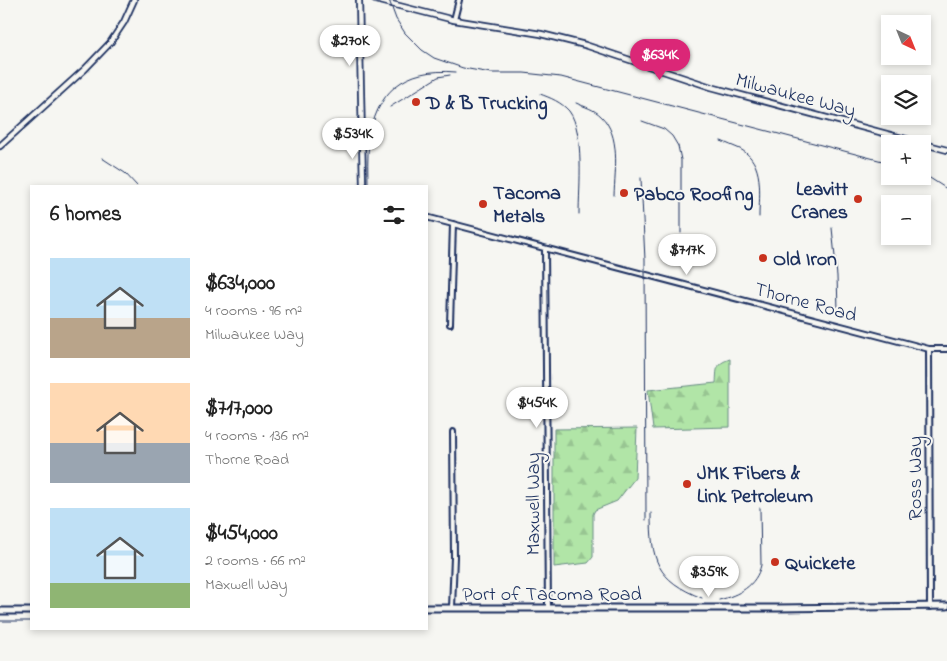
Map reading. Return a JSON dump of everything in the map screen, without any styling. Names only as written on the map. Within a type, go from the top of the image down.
[{"type":"main road","name":"Port of Tacoma Road","points":[[428,608],[947,606]]},
{"type":"main road","points":[[0,611],[30,611]]},
{"type":"street","points":[[0,146],[85,69],[110,43],[124,22],[134,0]]},
{"type":"street","points":[[359,0],[363,185]]},
{"type":"street","name":"Milwaukee Way","points":[[376,0],[454,20],[541,34],[585,45],[711,87],[947,150]]},
{"type":"street","points":[[454,20],[459,0]]},
{"type":"street","name":"Thorne Road","points":[[428,218],[929,349],[947,349]]},
{"type":"street","points":[[450,324],[453,224]]},
{"type":"street","name":"Maxwell Way","points":[[546,249],[548,608]]},
{"type":"street","name":"Ross Way","points":[[929,349],[930,607]]},
{"type":"street","points":[[452,608],[454,558],[453,432]]},
{"type":"green space","points":[[730,359],[730,427],[653,429],[648,390],[716,383],[719,365]]},
{"type":"green space","points":[[637,428],[635,478],[617,501],[595,510],[593,514],[593,557],[588,563],[554,567],[554,429]]},
{"type":"railway","points":[[389,0],[396,19],[405,33],[422,50],[434,58],[463,68],[491,73],[524,73],[561,77],[881,161]]},
{"type":"railway","points":[[368,185],[368,154],[372,125],[385,97],[395,86],[421,74],[456,72]]},
{"type":"railway","points":[[390,107],[438,77],[450,75]]},
{"type":"railway","points":[[540,94],[563,105],[574,120],[580,161],[579,214]]},
{"type":"railway","points":[[576,103],[601,116],[612,133],[616,164],[614,195]]},
{"type":"railway","points":[[642,121],[664,129],[672,136],[678,146],[681,160],[681,233]]},
{"type":"railway","points":[[721,141],[740,149],[754,162],[760,189],[759,217]]},
{"type":"railway","points":[[102,158],[125,173],[136,185]]},
{"type":"railway","points":[[641,178],[645,260],[646,520]]},
{"type":"railway","points":[[931,179],[947,189]]},
{"type":"railway","points":[[832,228],[838,310]]},
{"type":"railway","points":[[719,600],[746,588],[759,572],[761,565],[760,508]]},
{"type":"railway","points":[[651,513],[652,544],[659,566],[675,584],[702,598]]},
{"type":"railway","points":[[0,621],[30,621]]},
{"type":"place","name":"D & B Trucking","points":[[416,102]]},
{"type":"place","name":"Pabco Roofing","points":[[624,193]]},
{"type":"place","name":"Leavitt Cranes","points":[[858,199]]},
{"type":"place","name":"Tacoma Metals","points":[[483,204]]},
{"type":"place","name":"Old Iron","points":[[763,258]]},
{"type":"place","name":"JMK Fibers & Link Petroleum","points":[[687,484]]},
{"type":"place","name":"Quickete","points":[[775,562]]}]
